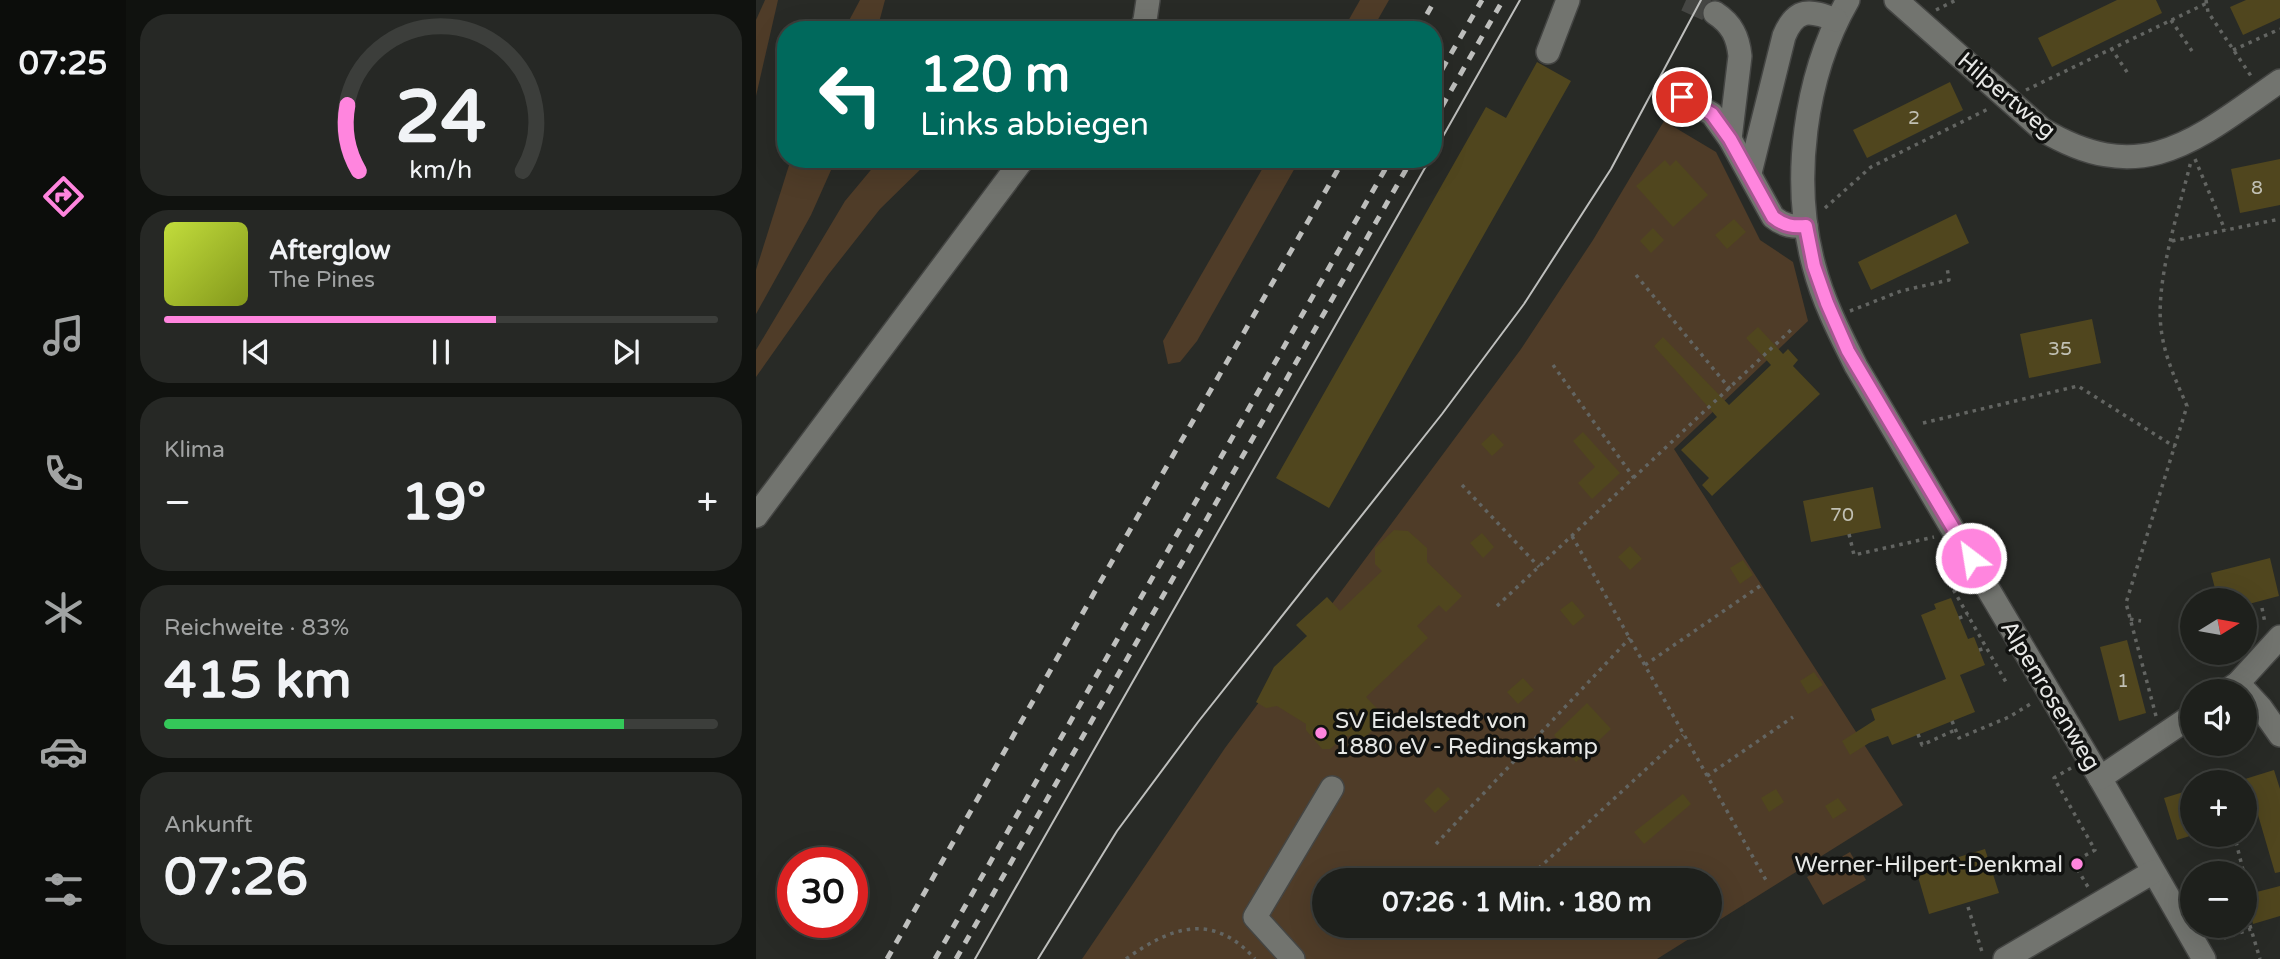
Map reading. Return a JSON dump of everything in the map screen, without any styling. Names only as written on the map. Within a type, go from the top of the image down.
[{"type":"street","points":[[1145,21],[1147,0]]},
{"type":"street","points":[[1548,52],[1568,0]]},
{"type":"street","name":"Hilpertweg","points":[[1896,0],[2043,130],[2093,153],[2116,158],[2138,157],[2187,143],[2280,81]]},
{"type":"street","points":[[1750,173],[1789,23],[1796,16],[1842,10]]},
{"type":"street","name":"Alpenrosenweg","points":[[1842,10],[1810,98],[1805,142],[1814,266],[1822,291],[1856,366],[2101,778],[2204,959]]},
{"type":"street","points":[[1715,13],[1726,20],[1739,43],[1740,56],[1730,139]]},
{"type":"street","points":[[1682,97],[1712,114],[1730,139],[1773,217],[1794,227],[1812,220]]},
{"type":"street","points":[[756,516],[1016,168]]},
{"type":"street","points":[[2240,679],[2280,637]]},
{"type":"street","points":[[2257,705],[2280,735]]},
{"type":"street","points":[[2101,778],[2180,724]]},
{"type":"street","points":[[1293,959],[1255,917],[1332,788]]},
{"type":"street","points":[[2005,959],[2153,872]]},
{"type":"path","points":[[2018,94],[2207,1],[2208,12],[2256,84]]},
{"type":"path","points":[[2171,20],[2192,51]]},
{"type":"path","points":[[2233,50],[2280,29]]},
{"type":"path","points":[[2111,48],[2129,75]]},
{"type":"path","points":[[1812,220],[1871,167],[1997,104]]},
{"type":"path","points":[[2159,725],[2126,603],[2187,406],[2166,356],[2161,332],[2164,274],[2193,154],[2225,230]]},
{"type":"path","points":[[2172,241],[2280,219]]},
{"type":"path","points":[[1843,314],[1901,291],[1949,280],[1947,267]]},
{"type":"path","points":[[1636,275],[1730,389]]},
{"type":"path","points":[[1497,606],[1793,328]]},
{"type":"path","points":[[1553,365],[1634,478]]},
{"type":"path","points":[[1923,423],[2078,387],[2175,447]]},
{"type":"path","points":[[1462,485],[1539,567]]},
{"type":"path","points":[[1849,534],[1854,555],[1939,536]]},
{"type":"path","points":[[1572,536],[1767,882]]},
{"type":"path","points":[[1945,575],[2007,684]]},
{"type":"path","points":[[1645,665],[1760,586]]},
{"type":"path","points":[[1959,618],[1968,615]]},
{"type":"path","points":[[2130,619],[2141,621]]},
{"type":"path","points":[[1436,844],[1630,638]]},
{"type":"path","points":[[1979,650],[1986,648]]},
{"type":"path","points":[[1952,721],[1959,738],[2009,717],[2036,700]]},
{"type":"path","points":[[1707,776],[1793,717]]},
{"type":"path","points":[[1918,734],[1922,745],[1955,730]]},
{"type":"path","points":[[1539,868],[1683,735]]},
{"type":"path","points":[[2065,771],[2054,778],[2095,850],[2073,862],[2081,874]]},
{"type":"path","points":[[1968,907],[1985,959]]},
{"type":"path","points":[[1126,959],[1147,944],[1177,930],[1200,928],[1224,934],[1244,946],[1255,959]]},
{"type":"path","points":[[2254,938],[2260,959]]},
{"type":"shaded area","points":[[765,0],[778,0],[756,96],[756,20]]},
{"type":"shaded area","points":[[860,0],[885,0],[879,21],[849,21]]},
{"type":"shaded area","points":[[1360,0],[1389,0],[1377,21],[1348,21]]},
{"type":"shaded area","points":[[1664,121],[1716,152],[1760,240],[1793,262],[1808,321],[1674,449],[1903,805],[1722,918],[1722,868],[1312,868],[1312,938],[1691,938],[1657,959],[1082,959],[1225,748],[1521,349],[1593,240]]},
{"type":"shaded area","points":[[788,168],[832,168],[811,215],[756,314],[756,270]]},
{"type":"shaded area","points":[[872,168],[922,168],[880,209],[828,275],[756,377],[756,350],[845,201]]},
{"type":"shaded area","points":[[1263,168],[1295,168],[1197,341],[1180,362],[1168,364],[1163,341]]},
{"type":"shaded area","points":[[1850,852],[1866,880],[1823,905],[1807,877]]},
{"type":"building","points":[[2117,0],[2156,0],[2162,13],[2052,67],[2038,38]]},
{"type":"building","points":[[2246,0],[2280,0],[2280,18],[2243,35],[2230,7]]},
{"type":"building","points":[[1537,62],[1571,81],[1329,508],[1276,478],[1486,107],[1506,118]]},
{"type":"building","points":[[1950,82],[1963,110],[1867,158],[1853,130]]},
{"type":"building","points":[[2280,159],[2280,205],[2240,213],[2231,169]]},
{"type":"building","points":[[1665,160],[1670,166],[1676,160],[1708,195],[1673,227],[1636,186]]},
{"type":"building","points":[[1956,214],[1969,243],[1871,290],[1858,262]]},
{"type":"building","points":[[1734,219],[1746,232],[1727,249],[1715,235]]},
{"type":"building","points":[[1653,228],[1664,240],[1651,253],[1640,241]]},
{"type":"building","points":[[2092,319],[2101,363],[2029,378],[2020,334]]},
{"type":"building","points":[[1758,327],[1783,354],[1788,349],[1798,360],[1793,366],[1820,394],[1712,496],[1702,485],[1709,478],[1681,450],[1717,417],[1654,346],[1663,337],[1729,405],[1771,365],[1746,338]]},
{"type":"building","points":[[1583,432],[1620,473],[1592,499],[1578,483],[1595,467],[1573,441]]},
{"type":"building","points":[[1493,433],[1504,445],[1492,456],[1481,444]]},
{"type":"building","points":[[1873,487],[1881,528],[1811,542],[1803,501]]},
{"type":"building","points":[[1394,530],[1408,531],[1427,548],[1427,562],[1462,596],[1446,612],[1439,605],[1417,626],[1428,638],[1366,697],[1386,718],[1365,737],[1345,736],[1330,749],[1322,749],[1306,730],[1306,724],[1277,706],[1266,708],[1256,702],[1274,667],[1307,636],[1296,625],[1327,597],[1340,611],[1382,571],[1375,564],[1375,548]]},
{"type":"building","points":[[1482,533],[1494,547],[1483,558],[1470,543]]},
{"type":"building","points":[[1630,546],[1642,559],[1630,570],[1618,557]]},
{"type":"building","points":[[2270,558],[2279,596],[2258,602],[2258,588],[2215,588],[2211,573]]},
{"type":"building","points":[[1743,560],[1753,575],[1740,584],[1730,568]]},
{"type":"building","points":[[1951,598],[1968,639],[1974,637],[1985,665],[1960,675],[1975,712],[1892,745],[1888,736],[1869,743],[1850,755],[1842,741],[1875,720],[1871,709],[1946,679],[1921,615],[1936,609],[1934,604]]},
{"type":"building","points":[[1572,601],[1585,616],[1573,626],[1560,610]]},
{"type":"building","points":[[2127,640],[2146,713],[2119,721],[2100,647]]},
{"type":"building","points":[[1814,672],[1823,685],[1808,694],[1800,681]]},
{"type":"building","points":[[1523,678],[1534,690],[1518,704],[1507,692]]},
{"type":"building","points":[[1587,703],[1611,729],[1576,762],[1554,735]]},
{"type":"building","points":[[2274,770],[2280,789],[2280,872],[2275,873],[2257,815],[2257,775]]},
{"type":"building","points":[[1438,787],[1450,799],[1435,813],[1424,801]]},
{"type":"building","points":[[1776,789],[1784,802],[1769,812],[1761,798]]},
{"type":"building","points":[[2180,793],[2180,839],[2177,840],[2164,798]]},
{"type":"building","points":[[1683,794],[1691,804],[1644,844],[1634,832]]},
{"type":"building","points":[[1838,798],[1847,810],[1833,819],[1825,806]]},
{"type":"building","points":[[1985,849],[1999,893],[1929,914],[1916,870]]},
{"type":"building","points":[[2280,886],[2280,916],[2257,923],[2257,892]]},
{"type":"tunnel","points":[[1686,0],[1715,13]]},
{"type":"tram line","points":[[1442,138],[1520,0]]},
{"type":"tram line","points":[[1038,959],[1117,831],[1198,722],[1442,414],[1524,304],[1611,169],[1701,0]]},
{"type":"tram line","points":[[975,959],[1425,168]]},
{"type":"railway","points":[[1423,21],[1435,0]]},
{"type":"railway","points":[[1442,69],[1482,0]]},
{"type":"railway","points":[[1442,106],[1503,0]]},
{"type":"railway","points":[[887,959],[1339,168]]},
{"type":"railway","points":[[935,959],[1386,168]]},
{"type":"railway","points":[[956,959],[1407,168]]},
{"type":"place","name":"SV Eidelstedt von 1880 eV - Redingskamp","points":[[1321,733]]},
{"type":"place","name":"Werner-Hilpert-Denkmal","points":[[2077,864]]},
{"type":"route","points":[[1682,97],[1712,114],[1730,139],[1773,217],[1794,227],[1806,226],[1814,266],[1848,351],[1971,558]]}]
